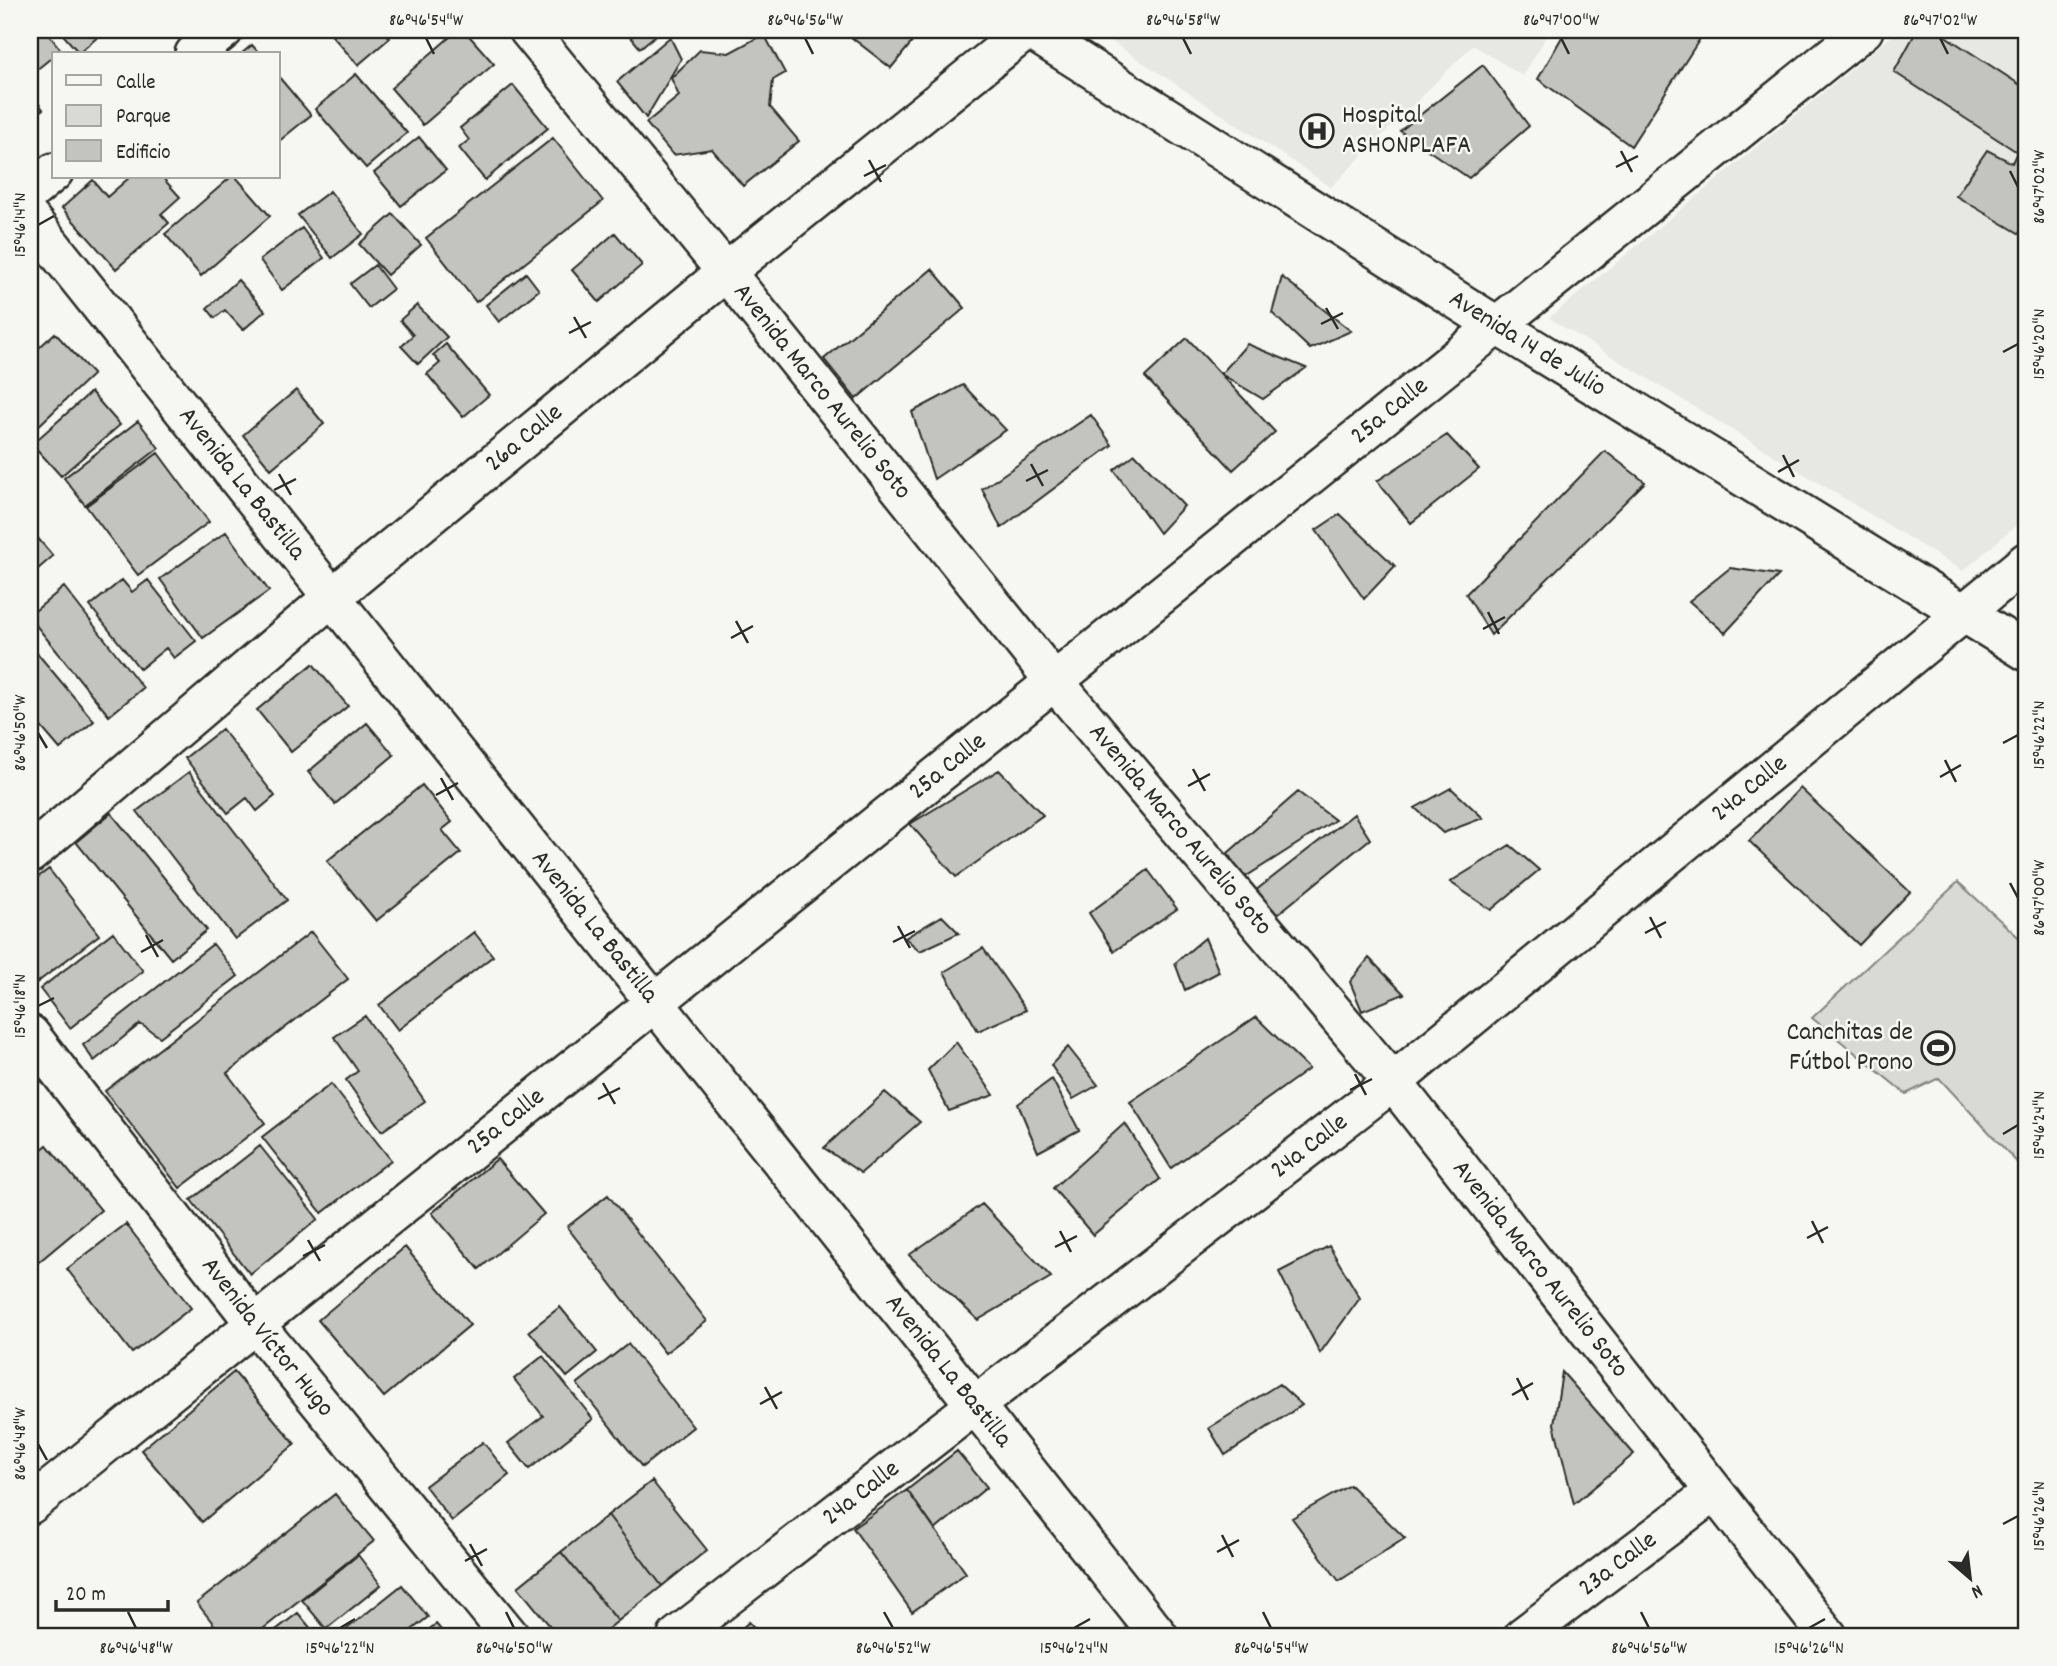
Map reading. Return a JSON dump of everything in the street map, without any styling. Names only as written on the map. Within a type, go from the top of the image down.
[{"type":"street","points":[[196,52],[224,30]]},
{"type":"street","name":"Avenida Marco Aurelio Soto","points":[[528,30],[1054,681],[1392,1082],[1828,1636]]},
{"type":"street","name":"26a Calle","points":[[30,854],[332,597],[726,272],[1028,30]]},
{"type":"street","name":"Avenida 14 de Julio","points":[[1028,30],[1496,326],[2027,652]]},
{"type":"street","name":"25a Calle","points":[[30,1505],[1864,30]]},
{"type":"street","points":[[30,192],[52,174]]},
{"type":"street","name":"Avenida La Bastilla","points":[[30,218],[1158,1636]]},
{"type":"street","name":"24a Calle","points":[[677,1636],[1392,1082],[2027,561]]},
{"type":"street","name":"Avenida Víctor Hugo","points":[[30,1034],[256,1325],[510,1636]]},
{"type":"street","name":"23a Calle","points":[[1523,1636],[1714,1492]]},
{"type":"shaded area","name":"Hospital ASHONPLAFA","points":[[1094,30],[1550,30],[1523,76],[1473,45],[1331,187]]},
{"type":"shaded area","points":[[1899,30],[2027,30],[2027,516],[1963,571],[1549,318]]},
{"type":"green space","name":"Canchitas de Fútbol Prono","points":[[1958,882],[2027,945],[2027,1167],[2024,1170],[1939,1078],[1906,1094],[1812,1018]]},
{"type":"building","points":[[30,30],[45,30],[61,50],[52,52],[52,57],[30,75]]},
{"type":"building","points":[[59,30],[106,30],[80,52]]},
{"type":"building","points":[[327,30],[383,30],[390,38],[358,65]]},
{"type":"building","points":[[458,30],[464,30],[494,64],[423,125],[391,88]]},
{"type":"building","points":[[625,30],[662,30],[640,48]]},
{"type":"building","points":[[842,30],[922,30],[891,68]]},
{"type":"building","points":[[1566,30],[1698,30],[1703,34],[1631,146],[1538,79]]},
{"type":"building","points":[[1917,30],[1936,30],[2025,88],[2027,86],[2027,238],[1956,196],[1987,150],[2012,163],[2017,152],[1894,72]]},
{"type":"building","points":[[764,34],[785,73],[773,80],[770,107],[799,141],[743,186],[712,149],[673,155],[646,123],[679,96],[671,78],[700,50],[729,53]]},
{"type":"building","points":[[670,37],[681,59],[646,118],[617,82]]},
{"type":"building","points":[[252,45],[258,52],[243,52]]},
{"type":"building","points":[[1483,65],[1529,126],[1469,178],[1400,131]]},
{"type":"building","points":[[356,74],[407,133],[366,168],[315,109]]},
{"type":"building","points":[[280,78],[311,115],[280,140]]},
{"type":"building","points":[[513,85],[548,128],[485,180],[459,148],[469,140],[460,128]]},
{"type":"building","points":[[30,93],[43,109],[30,119]]},
{"type":"building","points":[[419,137],[446,170],[401,206],[374,173]]},
{"type":"building","points":[[553,138],[603,201],[476,302],[426,238]]},
{"type":"building","points":[[129,178],[163,178],[180,197],[161,214],[169,223],[116,269],[62,208],[93,180],[107,197]]},
{"type":"building","points":[[230,178],[237,178],[270,216],[201,276],[165,234]]},
{"type":"building","points":[[330,191],[363,234],[332,258],[298,215]]},
{"type":"building","points":[[393,214],[421,245],[387,275],[359,244]]},
{"type":"building","points":[[302,228],[324,258],[282,290],[260,260]]},
{"type":"building","points":[[615,233],[642,265],[599,302],[572,270]]},
{"type":"building","points":[[375,265],[393,289],[369,308],[350,284]]},
{"type":"building","points":[[932,269],[965,308],[856,399],[824,359]]},
{"type":"building","points":[[526,273],[539,290],[499,322],[486,305]]},
{"type":"building","points":[[1282,277],[1351,331],[1310,349],[1272,313]]},
{"type":"building","points":[[238,280],[265,311],[243,330],[225,310],[215,318],[207,308]]},
{"type":"building","points":[[417,305],[447,337],[418,364],[401,346],[413,335],[400,320]]},
{"type":"building","points":[[55,333],[93,374],[32,432],[30,356]]},
{"type":"building","points":[[1187,338],[1275,432],[1233,470],[1145,377]]},
{"type":"building","points":[[446,344],[489,395],[463,417],[427,374],[440,363],[433,355]]},
{"type":"building","points":[[1247,344],[1306,368],[1263,399],[1221,374]]},
{"type":"building","points":[[963,385],[1006,430],[934,479],[912,412]]},
{"type":"building","points":[[296,390],[324,424],[271,469],[243,435]]},
{"type":"building","points":[[91,392],[120,425],[61,476],[32,444]]},
{"type":"building","points":[[1091,415],[1112,445],[1001,528],[982,489]]},
{"type":"building","points":[[138,421],[159,448],[85,505],[64,478]]},
{"type":"building","points":[[1447,435],[1479,469],[1411,523],[1377,481]]},
{"type":"building","points":[[1605,451],[1645,482],[1491,635],[1466,594]]},
{"type":"building","points":[[158,453],[209,522],[138,575],[86,506]]},
{"type":"building","points":[[1135,454],[1184,506],[1159,533],[1114,470]]},
{"type":"building","points":[[1340,514],[1395,566],[1364,599],[1316,530]]},
{"type":"building","points":[[30,529],[53,556],[30,576]]},
{"type":"building","points":[[226,532],[269,591],[203,638],[160,579]]},
{"type":"building","points":[[1730,568],[1779,575],[1725,633],[1689,601]]},
{"type":"building","points":[[122,580],[132,592],[148,580],[196,641],[174,658],[166,648],[140,669],[90,606]]},
{"type":"building","points":[[64,587],[143,688],[109,716],[30,618],[30,615]]},
{"type":"building","points":[[32,647],[94,721],[60,749],[30,714]]},
{"type":"building","points":[[313,664],[348,706],[291,752],[257,710]]},
{"type":"building","points":[[367,723],[394,755],[335,804],[308,772]]},
{"type":"building","points":[[222,729],[275,796],[257,811],[247,798],[228,813],[185,758]]},
{"type":"building","points":[[999,770],[1043,815],[956,877],[910,824]]},
{"type":"building","points":[[189,772],[287,900],[235,939],[137,811]]},
{"type":"building","points":[[422,785],[452,822],[442,830],[461,853],[376,921],[327,861]]},
{"type":"building","points":[[1451,788],[1483,818],[1443,833],[1415,808]]},
{"type":"building","points":[[1800,788],[1910,892],[1859,945],[1749,841]]},
{"type":"building","points":[[1298,792],[1335,820],[1242,879],[1228,853]]},
{"type":"building","points":[[111,813],[207,930],[171,959],[76,842]]},
{"type":"building","points":[[1354,814],[1370,839],[1274,917],[1255,891]]},
{"type":"building","points":[[1510,845],[1539,870],[1491,910],[1450,882]]},
{"type":"building","points":[[49,869],[99,935],[30,988],[30,883]]},
{"type":"building","points":[[1148,870],[1177,909],[1114,951],[1089,913]]},
{"type":"building","points":[[942,916],[959,933],[920,951],[905,938]]},
{"type":"building","points":[[113,932],[143,971],[70,1028],[40,989]]},
{"type":"building","points":[[311,932],[348,979],[227,1073],[265,1123],[180,1188],[105,1091]]},
{"type":"building","points":[[474,932],[493,956],[398,1030],[379,1005]]},
{"type":"building","points":[[1205,938],[1219,972],[1185,990],[1175,963]]},
{"type":"building","points":[[213,944],[238,976],[160,1037],[140,1024],[94,1061],[83,1045]]},
{"type":"building","points":[[983,948],[1026,1010],[978,1031],[944,972]]},
{"type":"building","points":[[1369,958],[1404,994],[1362,1011],[1350,982]]},
{"type":"building","points":[[365,1016],[425,1101],[382,1131],[346,1080],[358,1071],[334,1037]]},
{"type":"building","points":[[1256,1017],[1309,1069],[1171,1168],[1130,1102]]},
{"type":"building","points":[[956,1042],[994,1095],[949,1111],[928,1070]]},
{"type":"building","points":[[1068,1047],[1098,1085],[1073,1099],[1051,1065]]},
{"type":"building","points":[[1052,1079],[1079,1130],[1038,1152],[1018,1104]]},
{"type":"building","points":[[331,1084],[391,1160],[322,1213],[262,1137]]},
{"type":"building","points":[[885,1092],[920,1122],[861,1173],[824,1148]]},
{"type":"building","points":[[1125,1123],[1160,1179],[1093,1235],[1053,1188]]},
{"type":"building","points":[[47,1145],[101,1210],[35,1265],[30,1259],[30,1159]]},
{"type":"building","points":[[260,1146],[318,1219],[250,1274],[191,1200]]},
{"type":"building","points":[[497,1159],[544,1214],[479,1269],[432,1213]]},
{"type":"building","points":[[608,1195],[707,1321],[665,1353],[567,1227]]},
{"type":"building","points":[[982,1204],[1051,1277],[978,1320],[909,1255]]},
{"type":"building","points":[[126,1224],[191,1308],[132,1353],[67,1269]]},
{"type":"building","points":[[1329,1246],[1360,1298],[1320,1353],[1279,1272]]},
{"type":"building","points":[[405,1247],[470,1325],[384,1397],[318,1320]]},
{"type":"building","points":[[560,1307],[597,1352],[567,1377],[529,1331]]},
{"type":"building","points":[[628,1344],[693,1427],[642,1467],[577,1384]]},
{"type":"building","points":[[543,1356],[593,1419],[529,1469],[508,1443],[543,1416],[514,1379]]},
{"type":"building","points":[[234,1372],[295,1444],[202,1522],[141,1450]]},
{"type":"building","points":[[1562,1372],[1634,1454],[1574,1504],[1554,1424]]},
{"type":"building","points":[[1279,1384],[1302,1405],[1225,1455],[1209,1428]]},
{"type":"building","points":[[483,1442],[509,1475],[452,1521],[425,1486]]},
{"type":"building","points":[[957,1451],[987,1487],[935,1530],[907,1490]]},
{"type":"building","points":[[652,1481],[707,1550],[662,1586],[608,1515]]},
{"type":"building","points":[[1350,1485],[1405,1538],[1339,1581],[1292,1518]]},
{"type":"building","points":[[907,1490],[966,1573],[912,1612],[853,1528]]},
{"type":"building","points":[[335,1494],[374,1541],[254,1636],[223,1636],[197,1603]]},
{"type":"building","points":[[608,1515],[662,1586],[618,1621],[561,1552]]},
{"type":"building","points":[[561,1552],[618,1621],[599,1636],[558,1636],[518,1587]]},
{"type":"building","points":[[358,1555],[381,1585],[326,1629],[302,1600]]},
{"type":"building","points":[[402,1585],[428,1617],[404,1636],[338,1636]]},
{"type":"building","points":[[298,1613],[317,1636],[268,1636]]},
{"type":"building","points":[[749,1622],[762,1636],[733,1636]]},
{"type":"building","points":[[436,1624],[446,1636],[421,1636]]},
{"type":"place","name":"Hospital ASHONPLAFA","points":[[1317,131]]},
{"type":"place","name":"Canchitas de Fútbol Prono","points":[[1938,1048]]}]
